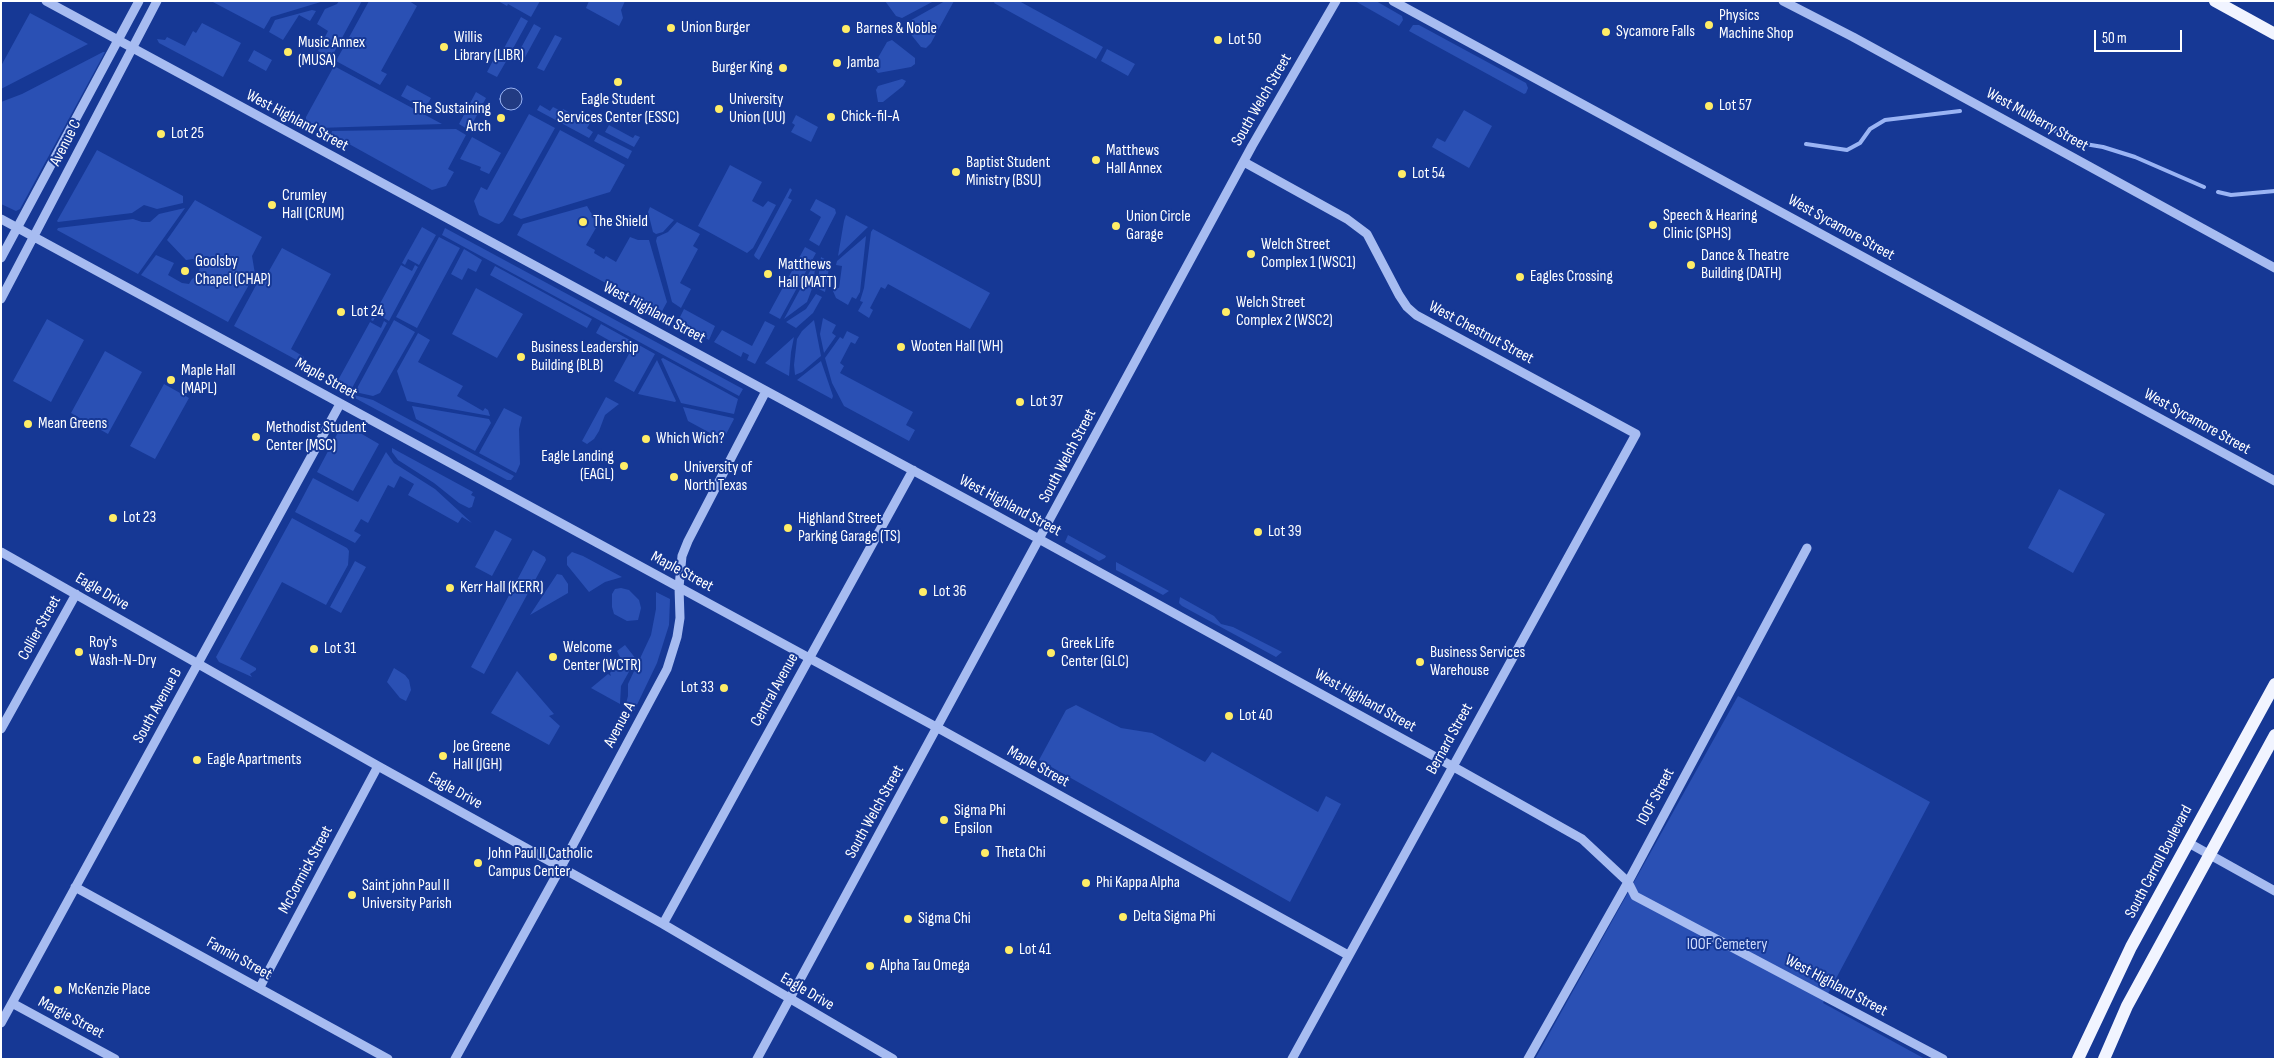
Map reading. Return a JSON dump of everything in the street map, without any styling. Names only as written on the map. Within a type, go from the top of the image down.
[{"type":"main road","points":[[2215,1],[2275,34]]},
{"type":"main road","name":"South Carroll Boulevard","points":[[2078,1059],[2131,947],[2187,842],[2273,690]]},
{"type":"main road","points":[[2104,1059],[2127,1006],[2275,735]]},
{"type":"street","name":"West Highland Street","points":[[46,1],[913,470],[1452,766],[1582,839],[1628,882],[1635,896],[1943,1059]]},
{"type":"street","name":"Avenue C","points":[[1,258],[140,1]]},
{"type":"street","name":"Avenue C","points":[[1,299],[157,1]]},
{"type":"street","name":"South Welch Street","points":[[757,1059],[1244,162],[1336,1]]},
{"type":"street","name":"West Sycamore Street","points":[[1393,1],[2275,481]]},
{"type":"street","name":"West Mulberry Street","points":[[1784,1],[2275,268]]},
{"type":"street","name":"West Chestnut Street","points":[[1244,162],[1347,219],[1367,234],[1399,295],[1407,307],[1416,315],[1636,434]]},
{"type":"street","name":"Maple Street","points":[[1,219],[938,728],[1348,955]]},
{"type":"street","name":"Avenue A","points":[[455,1059],[667,669],[677,637],[680,618],[679,587],[682,556],[766,391]]},
{"type":"street","name":"South Avenue B","points":[[1,1023],[340,404]]},
{"type":"street","name":"Bernard Street","points":[[1292,1059],[1636,434]]},
{"type":"street","name":"Central Avenue","points":[[664,924],[913,470]]},
{"type":"street","name":"IOOF Street","points":[[1528,1059],[1628,882],[1807,548]]},
{"type":"street","name":"Eagle Drive","points":[[1,552],[378,766],[664,924],[893,1059]]},
{"type":"street","name":"Collier Street","points":[[1,729],[76,594]]},
{"type":"street","name":"McCormick Street","points":[[260,987],[378,766]]},
{"type":"street","points":[[2187,842],[2275,891]]},
{"type":"street","name":"Fannin Street","points":[[76,887],[388,1059]]},
{"type":"street","name":"Margie Street","points":[[12,1003],[115,1059]]},
{"type":"green space","points":[[211,1],[324,1],[271,17],[264,29]]},
{"type":"green space","points":[[339,1],[362,1],[331,58],[318,51],[328,31],[317,24],[325,9],[337,4]]},
{"type":"green space","points":[[369,1],[409,1],[417,6],[381,71],[387,74],[380,85],[336,61]]},
{"type":"green space","points":[[498,1],[540,1],[531,17],[508,4],[507,6]]},
{"type":"green space","points":[[589,1],[625,1],[621,10],[623,18],[619,26],[586,8]]},
{"type":"green space","points":[[885,1],[934,1],[902,18],[896,16]]},
{"type":"green space","points":[[945,1],[954,1],[931,43],[926,48],[921,47],[905,27],[906,23]]},
{"type":"green space","points":[[995,1],[1019,1],[1103,47],[1096,59],[994,3]]},
{"type":"green space","points":[[1355,1],[1376,1],[1402,16],[1403,20],[1399,26]]},
{"type":"green space","points":[[312,10],[316,11],[310,21],[299,15],[283,40],[269,32],[275,20]]},
{"type":"green space","points":[[30,13],[88,44],[1,89],[1,66]]},
{"type":"green space","points":[[521,17],[528,21],[510,54],[503,50]]},
{"type":"green space","points":[[202,23],[241,43],[223,77],[159,43],[157,39],[165,40],[167,37],[185,46],[193,31],[196,33]]},
{"type":"green space","points":[[534,24],[541,28],[523,61],[516,57]]},
{"type":"green space","points":[[1413,25],[1419,25],[1526,83],[1528,88],[1526,93],[1524,94],[1409,31]]},
{"type":"green space","points":[[555,35],[562,38],[544,71],[537,68]]},
{"type":"green space","points":[[892,40],[915,58],[915,64],[911,67],[878,73],[875,69],[875,63],[887,42]]},
{"type":"green space","points":[[1107,49],[1135,64],[1128,76],[1101,61]]},
{"type":"green space","points":[[254,50],[272,60],[266,71],[248,61]]},
{"type":"green space","points":[[105,52],[20,209],[16,211],[1,204],[1,102],[22,94]]},
{"type":"green space","points":[[497,53],[508,58],[497,77],[487,72]]},
{"type":"green space","points":[[334,66],[442,124],[318,128],[306,122],[306,117]]},
{"type":"green space","points":[[902,79],[906,81],[903,86],[883,102],[878,102],[876,90],[878,86]]},
{"type":"green space","points":[[407,85],[431,98],[425,109],[401,96]]},
{"type":"green space","points":[[476,92],[486,98],[469,130],[459,124]]},
{"type":"green space","points":[[540,105],[550,111],[553,107],[561,111],[563,109],[590,123],[587,128],[593,132],[589,138],[537,110]]},
{"type":"green space","points":[[1464,110],[1492,126],[1469,168],[1432,147],[1437,138],[1445,142]]},
{"type":"green space","points":[[529,114],[555,128],[503,221],[499,224],[495,223],[479,215],[474,201],[481,187],[487,190]]},
{"type":"green space","points":[[796,115],[818,127],[811,142],[791,132],[795,125],[792,123]]},
{"type":"green space","points":[[609,125],[633,138],[635,135],[640,137],[634,147],[605,132]]},
{"type":"green space","points":[[456,129],[466,135],[448,169],[454,172],[446,186],[432,190],[331,134],[332,131]]},
{"type":"green space","points":[[560,130],[625,165],[610,192],[521,219],[513,215]]},
{"type":"green space","points":[[598,134],[632,151],[628,159],[594,141]]},
{"type":"green space","points":[[472,137],[501,153],[489,174],[480,170],[481,167],[460,159]]},
{"type":"green space","points":[[97,150],[183,196],[183,203],[157,209],[144,205],[132,213],[58,222]]},
{"type":"green space","points":[[730,165],[762,182],[752,201],[763,207],[768,201],[776,205],[753,248],[747,253],[698,226]]},
{"type":"green space","points":[[790,188],[792,190],[788,198],[792,200],[759,260],[754,255]]},
{"type":"green space","points":[[816,199],[835,209],[836,213],[819,246],[809,240],[821,217],[810,210]]},
{"type":"green space","points":[[195,200],[262,237],[252,256],[255,274],[228,322],[141,275],[156,255],[174,263],[168,275],[182,283],[189,284],[198,275],[200,267],[198,263],[193,259],[186,260],[167,240]]},
{"type":"green space","points":[[587,206],[591,213],[600,221],[586,245],[595,250],[594,253],[604,259],[606,256],[616,262],[630,237],[638,240],[649,240],[667,302],[661,313],[517,235],[523,224]]},
{"type":"green space","points":[[650,207],[674,220],[663,232],[656,234],[653,232],[648,212]]},
{"type":"green space","points":[[185,208],[138,274],[57,230],[58,228],[133,219],[150,222],[159,214]]},
{"type":"green space","points":[[846,215],[868,227],[838,256],[844,221]]},
{"type":"green space","points":[[677,222],[700,234],[693,246],[698,249],[680,283],[691,289],[681,308],[672,302],[656,241],[657,237],[668,232]]},
{"type":"green space","points":[[422,227],[436,235],[419,265],[408,259],[405,265],[402,263]]},
{"type":"green space","points":[[445,228],[743,389],[739,396],[442,235]]},
{"type":"green space","points":[[873,229],[990,293],[970,329],[888,284],[885,289],[881,287],[870,308],[873,310],[869,318],[858,311],[863,302],[860,301],[864,288],[871,232]]},
{"type":"green space","points":[[866,236],[860,292],[856,299],[852,297],[848,305],[836,298],[833,291],[833,287],[839,288],[842,266],[836,265],[837,261]]},
{"type":"green space","points":[[439,237],[460,248],[417,328],[396,317]]},
{"type":"green space","points":[[805,247],[816,253],[780,319],[769,313]]},
{"type":"green space","points":[[282,248],[331,274],[291,349],[304,357],[304,364],[234,326],[261,276],[269,271]]},
{"type":"green space","points":[[464,249],[482,260],[476,272],[468,268],[462,280],[451,274]]},
{"type":"green space","points":[[821,257],[830,262],[825,292],[817,288]]},
{"type":"green space","points":[[816,260],[813,286],[807,302],[784,319]]},
{"type":"green space","points":[[401,265],[412,271],[415,265],[418,267],[389,321],[377,314],[373,321],[371,320]]},
{"type":"green space","points":[[495,266],[592,319],[587,328],[490,275]]},
{"type":"green space","points":[[476,288],[523,314],[497,358],[452,334]]},
{"type":"green space","points":[[816,294],[822,297],[813,313],[796,328],[786,322],[806,309]]},
{"type":"green space","points":[[684,309],[715,326],[709,340],[677,323]]},
{"type":"green space","points":[[823,318],[836,325],[832,333],[836,336],[824,353],[820,334]]},
{"type":"green space","points":[[47,319],[84,340],[51,402],[13,381]]},
{"type":"green space","points":[[394,320],[415,332],[380,393],[373,396],[355,392]]},
{"type":"green space","points":[[814,320],[821,356],[802,372],[795,375],[794,365],[797,339],[802,331]]},
{"type":"green space","points":[[384,321],[387,323],[351,390],[337,382],[370,322],[381,328]]},
{"type":"green space","points":[[765,321],[775,326],[755,364],[747,360],[749,355],[743,352],[741,357],[714,342],[722,330],[752,346]]},
{"type":"green space","points":[[601,324],[655,354],[634,392],[614,381],[630,352],[596,333]]},
{"type":"green space","points":[[847,331],[859,337],[855,344],[851,342],[840,363],[844,366],[840,373],[913,412],[906,425],[915,430],[909,441],[844,406],[832,383],[825,358],[840,337],[843,339]]},
{"type":"green space","points":[[418,333],[430,340],[418,362],[463,386],[457,396],[483,411],[485,408],[490,416],[407,401],[397,371]]},
{"type":"green space","points":[[794,337],[791,352],[789,376],[765,363]]},
{"type":"green space","points":[[105,351],[142,372],[108,434],[71,413]]},
{"type":"green space","points":[[663,358],[738,399],[734,414],[681,403],[661,359]]},
{"type":"green space","points":[[657,360],[676,401],[675,402],[638,394]]},
{"type":"green space","points":[[821,361],[833,396],[832,399],[797,380]]},
{"type":"green space","points":[[164,384],[189,398],[155,459],[130,446]]},
{"type":"green space","points":[[354,395],[373,400],[514,476],[511,480],[507,480],[353,397]]},
{"type":"green space","points":[[606,397],[619,404],[605,415],[599,431],[594,439],[587,444],[582,441]]},
{"type":"green space","points":[[412,406],[489,419],[491,423],[475,451],[416,419]]},
{"type":"green space","points":[[683,407],[734,419],[723,440],[688,421]]},
{"type":"green space","points":[[504,408],[522,417],[519,429],[520,464],[516,473],[479,453]]},
{"type":"green space","points":[[343,423],[379,444],[353,491],[317,472]]},
{"type":"green space","points":[[392,448],[473,492],[471,495],[475,497],[472,507],[469,508],[459,503],[434,483],[398,460],[392,452]]},
{"type":"green space","points":[[386,452],[394,463],[435,489],[472,523],[462,517],[458,523],[408,495],[414,484],[400,476],[394,488],[388,485],[368,523],[361,519],[354,531],[361,535],[355,543],[295,512],[313,478],[358,502]]},
{"type":"green space","points":[[2059,489],[2105,514],[2073,573],[2028,548]]},
{"type":"green space","points":[[292,518],[347,548],[349,551],[348,565],[326,605],[282,582],[240,659],[256,668],[250,674],[252,677],[219,662],[216,657]]},
{"type":"green space","points":[[495,530],[512,539],[492,576],[475,567]]},
{"type":"green space","points":[[1068,535],[1106,556],[1105,558],[1099,561],[1065,542]]},
{"type":"green space","points":[[533,550],[545,557],[546,560],[484,674],[471,667]]},
{"type":"green space","points":[[572,552],[622,577],[605,582],[589,592],[567,565],[567,557]]},
{"type":"green space","points":[[355,561],[366,567],[341,613],[330,607]]},
{"type":"green space","points":[[1116,562],[1169,591],[1163,595],[1116,570]]},
{"type":"green space","points":[[557,574],[562,575],[568,584],[568,593],[530,615]]},
{"type":"green space","points":[[615,589],[629,590],[639,600],[641,608],[638,620],[627,621],[614,614],[612,594]]},
{"type":"green space","points":[[656,592],[670,599],[669,625],[657,663],[634,711],[625,707],[628,696],[628,684],[651,635],[656,609]]},
{"type":"green space","points":[[1180,597],[1214,616],[1221,624],[1233,627],[1282,652],[1276,657],[1182,606],[1179,603]]},
{"type":"green space","points":[[625,645],[636,659],[621,686],[620,704],[591,688],[608,674],[611,676],[610,673],[621,659],[617,651]]},
{"type":"green space","points":[[394,668],[409,680],[411,690],[406,701],[400,698],[387,682]]},
{"type":"green space","points":[[517,671],[554,714],[549,716],[560,726],[549,745],[491,713]]},
{"type":"green space","name":"IOOF Cemetery","points":[[1738,696],[1930,802],[1823,1003],[1925,1059],[1535,1059]]},
{"type":"green space","points":[[1076,705],[1121,728],[1152,733],[1205,762],[1212,752],[1318,812],[1326,796],[1341,804],[1290,902],[1039,760],[1066,710]]},
{"type":"shaded area","points":[[511,88],[521,95],[522,99],[515,109],[511,110],[501,103],[500,99],[507,89]]},
{"type":"waterway","points":[[1806,144],[1847,150],[1860,143],[1870,129],[1885,120],[1960,111]]},
{"type":"waterway","points":[[2044,125],[2079,143],[2103,147],[2135,157],[2204,187]]},
{"type":"waterway","points":[[2218,192],[2231,195],[2275,191]]},
{"type":"place","name":"Physics Machine Shop","points":[[1709,25]]},
{"type":"place","name":"Union Burger","points":[[671,28]]},
{"type":"place","name":"Barnes & Noble","points":[[846,29]]},
{"type":"place","name":"Sycamore Falls","points":[[1606,32]]},
{"type":"place","name":"Lot 50","points":[[1218,40]]},
{"type":"place","name":"Willis Library (LIBR)","points":[[444,47]]},
{"type":"place","name":"Music Annex (MUSA)","points":[[288,52]]},
{"type":"place","name":"Jamba","points":[[837,63]]},
{"type":"place","name":"Burger King","points":[[783,68]]},
{"type":"place","name":"Eagle Student Services Center (ESSC)","points":[[618,82]]},
{"type":"place","name":"Lot 57","points":[[1709,106]]},
{"type":"place","name":"University Union (UU)","points":[[719,109]]},
{"type":"place","name":"Chick-fil-A","points":[[831,117]]},
{"type":"place","name":"The Sustaining Arch","points":[[501,118]]},
{"type":"place","name":"Lot 25","points":[[161,134]]},
{"type":"place","name":"Matthews Hall Annex","points":[[1096,160]]},
{"type":"place","name":"Baptist Student Ministry (BSU)","points":[[956,172]]},
{"type":"place","name":"Lot 54","points":[[1402,174]]},
{"type":"place","name":"Crumley Hall (CRUM)","points":[[272,205]]},
{"type":"place","name":"The Shield","points":[[583,222]]},
{"type":"place","name":"Speech & Hearing Clinic (SPHS)","points":[[1653,225]]},
{"type":"place","name":"Union Circle Garage","points":[[1116,226]]},
{"type":"place","name":"Welch Street Complex 1 (WSC1)","points":[[1251,254]]},
{"type":"place","name":"Dance & Theatre Building (DATH)","points":[[1691,265]]},
{"type":"place","name":"Goolsby Chapel (CHAP)","points":[[185,271]]},
{"type":"place","name":"Matthews Hall (MATT)","points":[[768,274]]},
{"type":"place","name":"Eagles Crossing","points":[[1520,277]]},
{"type":"place","name":"Lot 24","points":[[341,312]]},
{"type":"place","name":"Welch Street Complex 2 (WSC2)","points":[[1226,312]]},
{"type":"place","name":"Wooten Hall (WH)","points":[[901,347]]},
{"type":"place","name":"Business Leadership Building (BLB)","points":[[521,357]]},
{"type":"place","name":"Maple Hall (MAPL)","points":[[171,380]]},
{"type":"place","name":"Lot 37","points":[[1020,402]]},
{"type":"place","name":"Mean Greens","points":[[28,424]]},
{"type":"place","name":"Methodist Student Center (MSC)","points":[[256,437]]},
{"type":"place","name":"Which Wich?","points":[[646,439]]},
{"type":"place","name":"Eagle Landing (EAGL)","points":[[624,466]]},
{"type":"place","name":"University of North Texas","points":[[674,477]]},
{"type":"place","name":"Lot 23","points":[[113,518]]},
{"type":"place","name":"Highland Street Parking Garage (TS)","points":[[788,528]]},
{"type":"place","name":"Lot 39","points":[[1258,532]]},
{"type":"place","name":"Kerr Hall (KERR)","points":[[450,588]]},
{"type":"place","name":"Lot 36","points":[[923,592]]},
{"type":"place","name":"Lot 31","points":[[314,649]]},
{"type":"place","name":"Roy's Wash-N-Dry","points":[[79,652]]},
{"type":"place","name":"Greek Life Center (GLC)","points":[[1051,653]]},
{"type":"place","name":"Welcome Center (WCTR)","points":[[553,657]]},
{"type":"place","name":"Business Services Warehouse","points":[[1420,662]]},
{"type":"place","name":"Lot 33","points":[[724,688]]},
{"type":"place","name":"Lot 40","points":[[1229,716]]},
{"type":"place","name":"Joe Greene Hall (JGH)","points":[[443,756]]},
{"type":"place","name":"Eagle Apartments","points":[[197,760]]},
{"type":"place","name":"Sigma Phi Epsilon","points":[[944,820]]},
{"type":"place","name":"Theta Chi","points":[[985,853]]},
{"type":"place","name":"John Paul II Catholic Campus Center","points":[[478,863]]},
{"type":"place","name":"Phi Kappa Alpha","points":[[1086,883]]},
{"type":"place","name":"Saint john Paul II University Parish","points":[[352,895]]},
{"type":"place","name":"Delta Sigma Phi","points":[[1123,917]]},
{"type":"place","name":"Sigma Chi","points":[[908,919]]},
{"type":"place","name":"Lot 41","points":[[1009,950]]},
{"type":"place","name":"Alpha Tau Omega","points":[[870,966]]},
{"type":"place","name":"McKenzie Place","points":[[58,990]]}]
